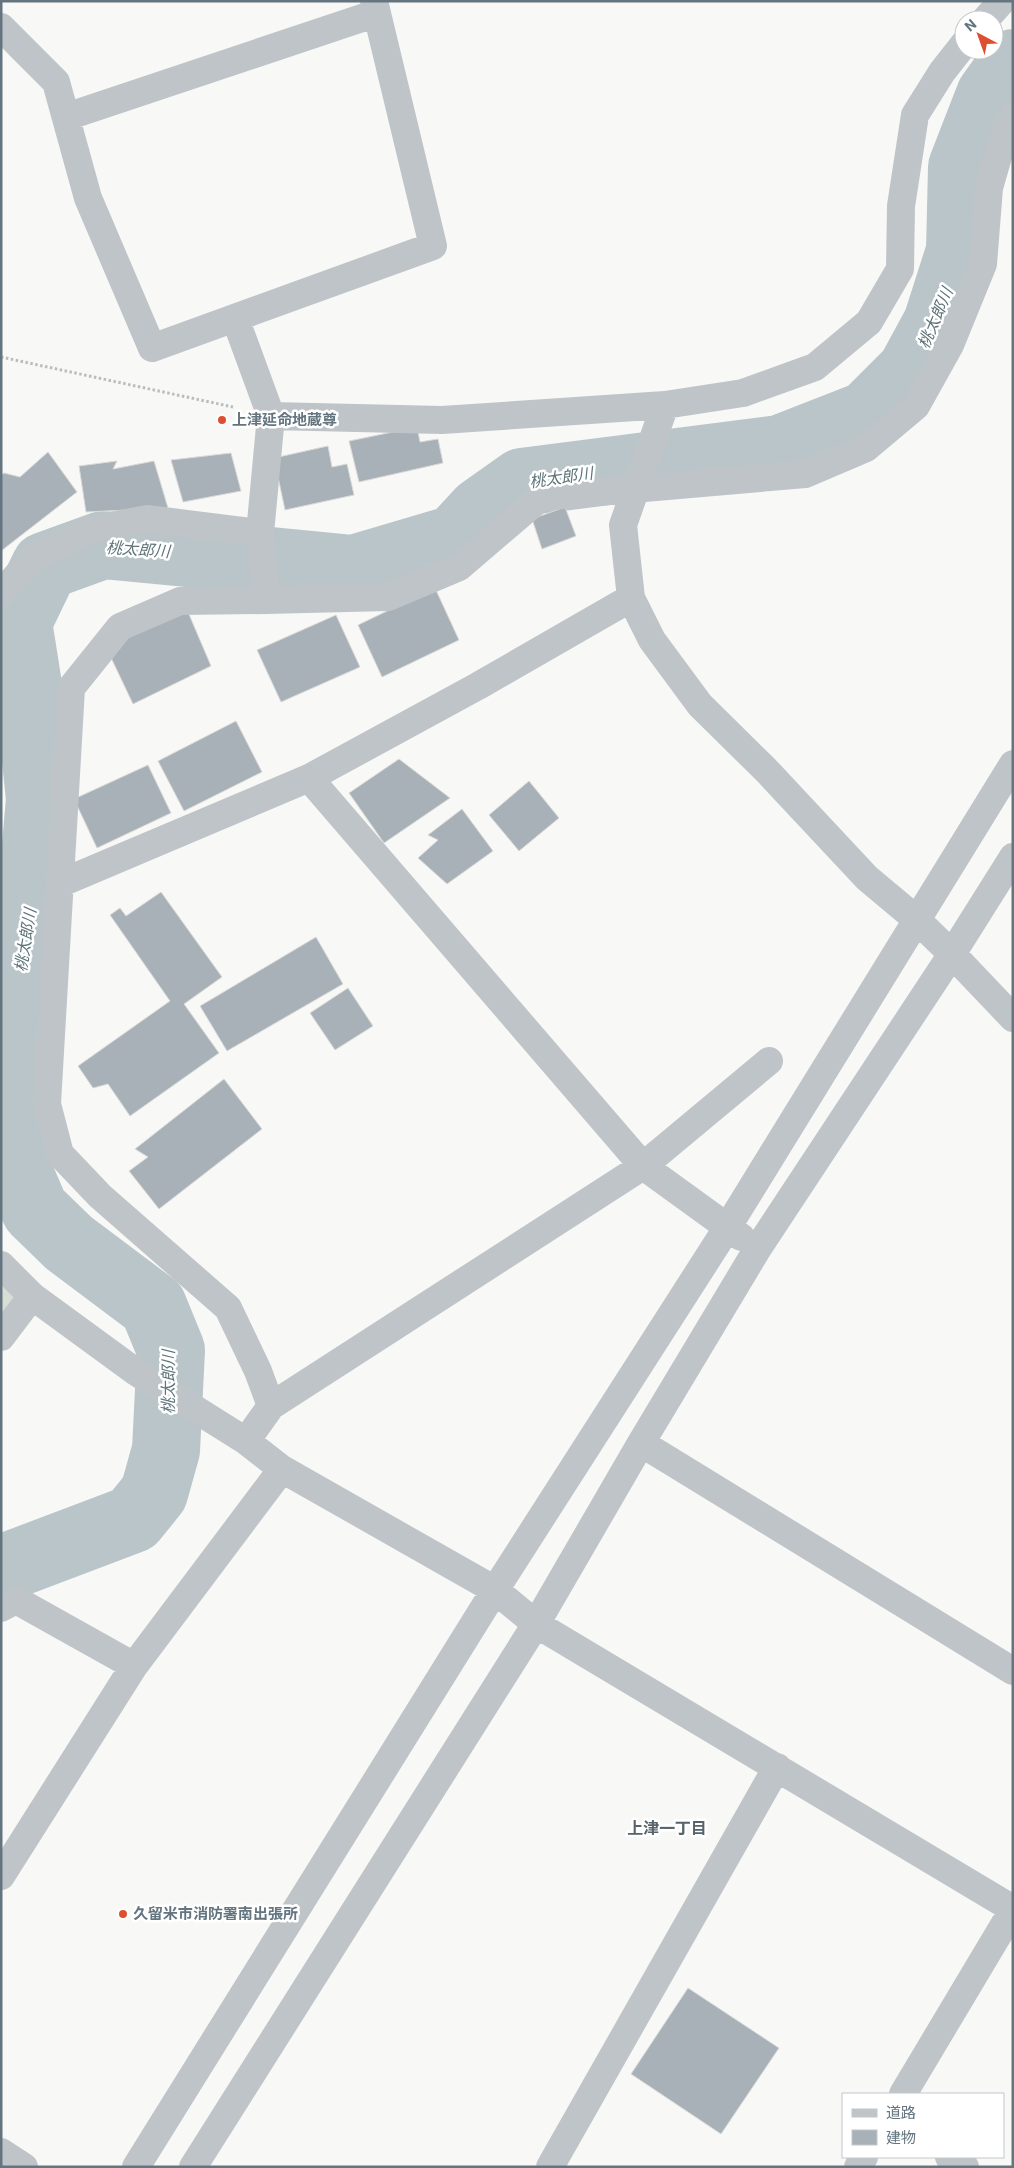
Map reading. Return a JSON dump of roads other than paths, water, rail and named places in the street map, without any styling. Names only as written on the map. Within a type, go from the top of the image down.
[{"type":"street","points":[[1,26],[56,82],[88,198],[152,348],[433,246],[376,7],[66,117]]},
{"type":"street","points":[[271,416],[442,420],[665,405],[743,394],[815,366],[869,322],[900,269],[901,206],[915,115],[954,57]]},
{"type":"street","points":[[271,1406],[258,1371],[228,1308],[100,1196],[60,1154],[47,1104],[71,688],[120,627],[180,601],[388,597],[459,567],[541,497],[805,474],[866,448],[916,406],[950,345],[983,264],[988,188],[1007,126],[1013,116]]},
{"type":"street","points":[[235,318],[271,416],[260,533],[266,600]]},
{"type":"street","points":[[665,405],[623,525],[631,598],[652,640],[700,705],[766,770],[867,878],[916,919],[1013,1018]]},
{"type":"street","points":[[1,594],[33,558],[90,530],[147,519],[260,533]]},
{"type":"street","points":[[61,882],[309,778],[478,686],[631,598]]},
{"type":"street","points":[[136,2167],[495,1590],[727,1228],[916,919],[1012,769]]},
{"type":"street","points":[[309,778],[642,1166],[727,1228],[758,1248]]},
{"type":"street","points":[[193,2167],[536,1624],[641,1443],[758,1248],[952,954],[1013,857]]},
{"type":"street","points":[[246,1442],[271,1406],[642,1166],[768,1061]]},
{"type":"street","points":[[1,1265],[32,1296],[136,1372],[246,1442],[282,1469],[495,1590],[536,1624],[1013,1910],[904,2093]]},
{"type":"street","points":[[1,1337],[32,1296]]},
{"type":"street","points":[[641,1443],[1013,1671]]},
{"type":"street","points":[[1,1876],[134,1666],[282,1469]]},
{"type":"street","points":[[1,1608],[16,1600],[134,1666]]},
{"type":"street","points":[[550,2167],[777,1767]]},
{"type":"street","points":[[1,2152],[24,2167]]},
{"type":"street","points":[[951,2158],[965,2167]]},
{"type":"waterway","name":"桃太郎川","points":[[1,1569],[133,1519],[154,1493],[166,1450],[171,1350],[153,1306],[69,1243],[35,1210],[10,1152],[2,1104],[2,1061],[29,926],[40,799],[36,760],[36,736],[18,622],[45,566],[103,545],[353,569],[455,539],[481,511],[522,482],[780,449],[867,415],[911,371],[937,323],[960,251],[962,167],[990,95],[1013,63]]},
{"type":"place","name":"上津延命地蔵尊","points":[[222,420]]},
{"type":"place","name":"久留米市消防署南出張所","points":[[123,1914]]},
{"type":"district","name":"上津一丁目","points":[[667,1828]]}]
